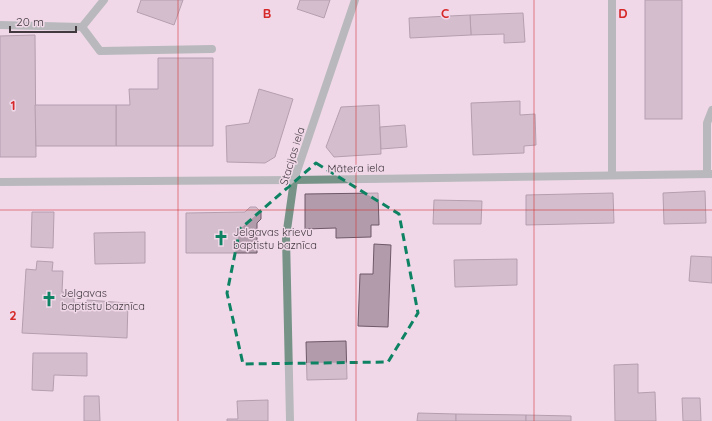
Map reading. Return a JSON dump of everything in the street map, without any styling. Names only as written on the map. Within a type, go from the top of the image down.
[{"type":"street","points":[[82,27],[104,0]]},
{"type":"street","name":"Stacijas iela","points":[[290,421],[286,237],[294,180],[355,0]]},
{"type":"street","points":[[612,0],[612,176]]},
{"type":"street","points":[[0,25],[82,27]]},
{"type":"street","points":[[82,27],[100,51],[212,49]]},
{"type":"street","points":[[710,174],[707,123],[712,110]]},
{"type":"street","name":"Mātera iela","points":[[0,182],[294,180],[710,174]]},
{"type":"highlighted area","points":[[316,163],[399,214],[418,313],[388,362],[243,364],[227,293],[240,229]]},
{"type":"building","points":[[141,0],[183,0],[174,25],[137,12]]},
{"type":"building","points":[[300,0],[330,0],[324,18],[297,9]]},
{"type":"building","points":[[645,0],[682,0],[682,119],[645,119]]},
{"type":"building","points":[[523,13],[525,42],[504,43],[504,34],[471,35],[470,15]]},
{"type":"building","points":[[470,15],[471,35],[410,38],[409,18]]},
{"type":"building","points":[[35,35],[36,157],[0,157],[0,36]]},
{"type":"building","points":[[158,58],[213,58],[213,146],[116,146],[116,105],[130,105],[129,89],[158,89]]},
{"type":"building","points":[[259,89],[293,99],[275,157],[265,163],[227,162],[226,126],[249,123]]},
{"type":"building","points":[[520,101],[520,115],[535,114],[536,145],[524,146],[524,153],[473,155],[471,103]]},
{"type":"building","points":[[35,105],[116,105],[116,146],[36,146]]},
{"type":"building","points":[[379,105],[381,154],[334,157],[326,147],[341,107]]},
{"type":"building","points":[[405,125],[407,147],[381,149],[380,127]]},
{"type":"building","points":[[705,191],[706,223],[664,224],[663,193]]},
{"type":"building","points":[[378,193],[379,225],[371,225],[371,237],[336,238],[336,228],[305,229],[305,194]]},
{"type":"building","points":[[613,193],[614,223],[526,225],[526,195]]},
{"type":"building","points":[[434,200],[482,201],[481,224],[433,224]]},
{"type":"building","name":"Jelgavas krievu baptistu baznīca","points":[[250,207],[256,207],[261,212],[261,219],[257,223],[257,253],[186,253],[186,213],[245,212]]},
{"type":"building","points":[[32,212],[54,212],[53,248],[31,247]]},
{"type":"building","points":[[145,232],[145,263],[95,264],[94,233]]},
{"type":"building","points":[[374,244],[391,245],[388,327],[358,326],[360,274],[373,274]]},
{"type":"building","points":[[691,256],[712,257],[712,283],[689,281]]},
{"type":"building","points":[[517,259],[517,285],[455,287],[454,260]]},
{"type":"building","name":"Jelgavas baptistu baznīca","points":[[37,261],[53,262],[52,271],[63,271],[62,292],[70,293],[70,297],[74,298],[74,303],[87,303],[87,300],[128,303],[127,338],[22,333],[26,269],[36,270]]},
{"type":"building","points":[[346,341],[347,379],[307,380],[306,342]]},
{"type":"building","points":[[33,353],[87,353],[87,376],[54,375],[53,391],[32,390]]},
{"type":"building","points":[[638,364],[638,393],[655,392],[656,421],[615,421],[614,365]]},
{"type":"building","points":[[84,396],[99,396],[100,421],[84,421]]},
{"type":"building","points":[[682,398],[700,398],[701,421],[683,421]]},
{"type":"building","points":[[268,400],[268,421],[227,421],[227,419],[238,419],[237,401]]},
{"type":"building","points":[[418,413],[456,414],[456,421],[417,421]]},
{"type":"building","points":[[456,414],[526,415],[526,421],[456,421]]},
{"type":"building","points":[[526,415],[571,416],[571,421],[526,421]]},
{"type":"place","name":"Jelgavas krievu baptistu baznīca","points":[[221,238]]},
{"type":"place","name":"Jelgavas baptistu baznīca","points":[[49,299]]}]
